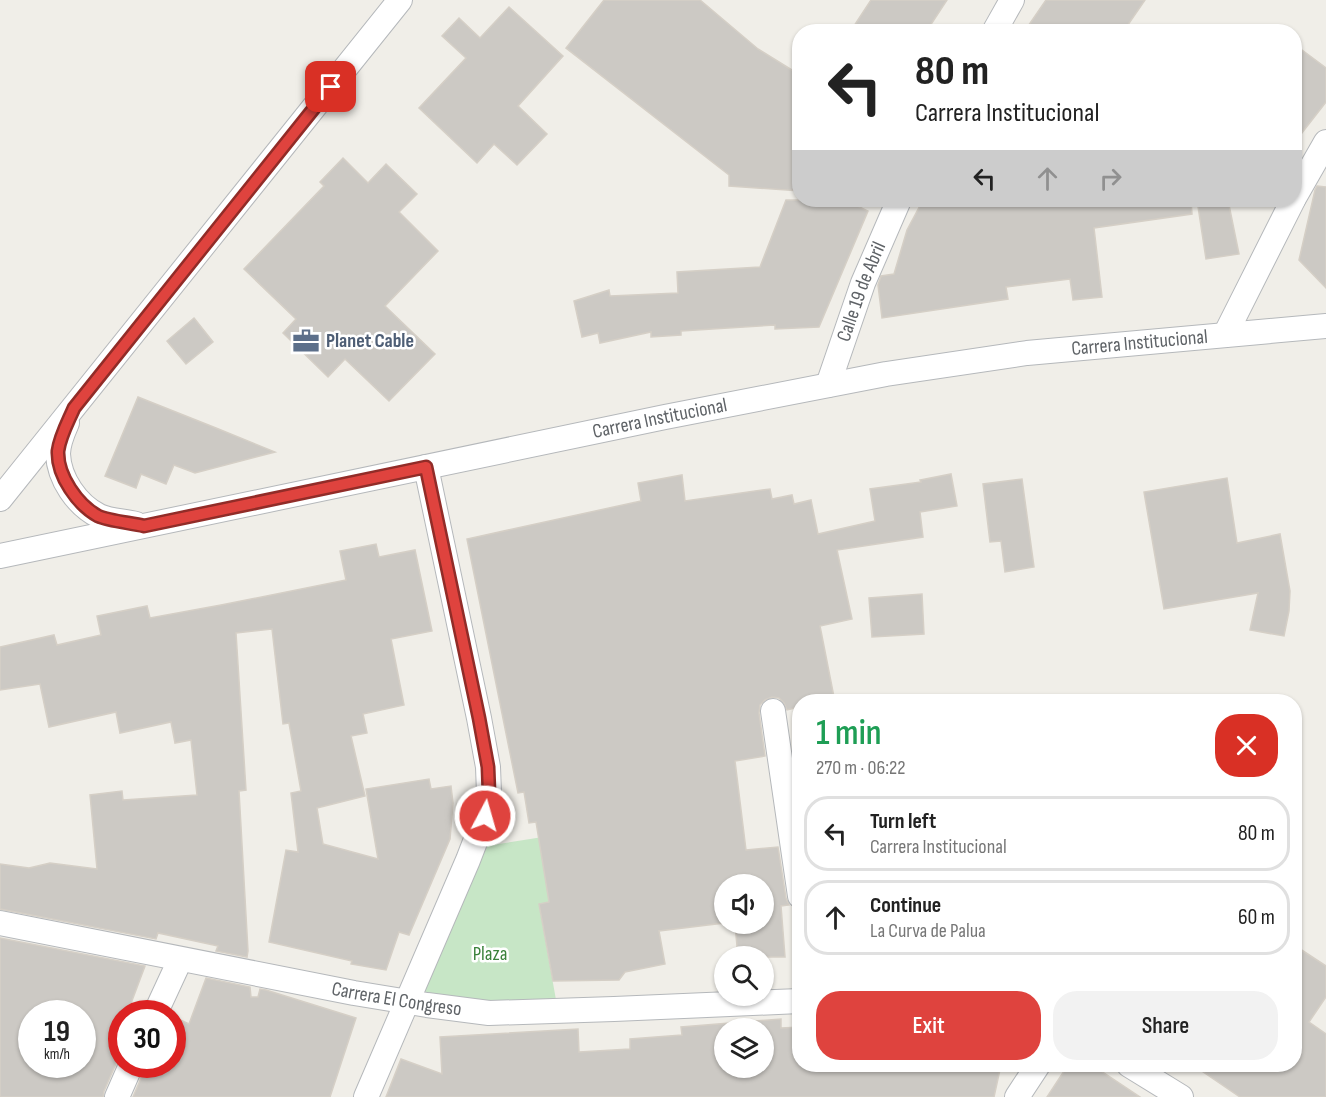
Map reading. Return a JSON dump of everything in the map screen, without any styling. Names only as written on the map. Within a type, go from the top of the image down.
[{"type":"street","points":[[0,499],[400,0]]},
{"type":"street","points":[[998,24],[1012,0]]},
{"type":"street","points":[[1302,185],[1326,142]]},
{"type":"street","name":"Calle 19 de Abril","points":[[828,386],[863,283],[896,207]]},
{"type":"street","points":[[1225,335],[1290,207]]},
{"type":"street","name":"Carrera Institucional","points":[[0,556],[664,417],[886,374],[1027,353],[1326,326]]},
{"type":"street","points":[[74,408],[61,436],[58,453],[61,469],[69,487],[81,504],[100,517],[144,526]]},
{"type":"street","points":[[366,1097],[473,848],[485,816],[489,793],[488,767],[479,718],[426,467]]},
{"type":"street","points":[[773,711],[792,841]]},
{"type":"street","name":"Carrera El Congreso","points":[[0,923],[180,960],[407,1002],[489,1012],[792,1001]]},
{"type":"street","points":[[161,1000],[180,960]]},
{"type":"street","points":[[1017,1097],[1033,1072]]},
{"type":"street","points":[[1140,1072],[1181,1097]]},
{"type":"street","points":[[117,1097],[125,1078]]},
{"type":"green space","name":"Plaza","points":[[549,836],[550,845],[540,847],[543,864],[560,900],[539,905],[558,1011],[407,1002],[473,848]]},
{"type":"building","points":[[604,0],[700,0],[758,49],[792,70],[792,190],[729,186],[729,175],[566,48]]},
{"type":"building","points":[[871,0],[947,0],[931,24],[855,24]]},
{"type":"building","points":[[1046,0],[1145,0],[1128,24],[1030,24]]},
{"type":"building","points":[[509,7],[563,56],[518,106],[547,134],[517,165],[494,144],[477,163],[419,108],[466,58],[442,36],[459,18],[480,38]]},
{"type":"building","points":[[1302,50],[1326,68],[1326,102],[1302,133]]},
{"type":"building","points":[[343,158],[368,183],[386,164],[417,194],[399,212],[438,251],[385,306],[435,354],[389,401],[345,359],[328,377],[283,333],[296,319],[244,269],[324,186],[320,182]]},
{"type":"building","points":[[1317,186],[1326,187],[1326,288],[1299,260]]},
{"type":"building","points":[[786,200],[792,200],[792,207],[860,207],[868,211],[819,327],[775,329],[775,325],[681,331],[681,335],[651,337],[651,332],[600,343],[598,333],[582,337],[574,301],[609,290],[610,296],[678,293],[677,272],[760,267]]},
{"type":"building","points":[[919,207],[1192,207],[1192,214],[1094,228],[1102,297],[1073,300],[1070,279],[1006,287],[1008,299],[882,318],[878,285],[881,276],[894,274],[907,230]]},
{"type":"building","points":[[1198,207],[1229,207],[1239,254],[1206,259]]},
{"type":"building","points":[[194,318],[213,342],[186,364],[167,341]]},
{"type":"building","points":[[138,397],[275,452],[195,473],[174,465],[166,484],[141,474],[136,488],[105,476]]},
{"type":"building","points":[[951,474],[957,506],[920,512],[923,537],[837,550],[852,619],[820,626],[833,694],[792,694],[792,709],[787,710],[779,698],[772,697],[765,700],[760,705],[759,713],[765,756],[735,761],[746,850],[778,847],[789,905],[781,906],[785,957],[774,957],[774,946],[737,946],[736,934],[774,934],[774,874],[714,874],[714,924],[659,931],[665,964],[625,972],[619,980],[553,981],[539,904],[549,902],[536,822],[529,823],[524,792],[518,793],[467,539],[641,501],[638,483],[682,475],[685,501],[770,489],[772,499],[792,495],[794,504],[811,500],[818,534],[875,521],[870,489],[921,482],[920,480]]},
{"type":"building","points":[[1227,478],[1237,543],[1280,534],[1290,591],[1284,636],[1250,630],[1258,593],[1164,609],[1144,492]]},
{"type":"building","points":[[1022,479],[1034,567],[1005,572],[1001,541],[990,542],[983,484]]},
{"type":"building","points":[[376,544],[379,557],[415,550],[432,631],[391,639],[404,705],[363,714],[367,733],[351,736],[365,796],[317,808],[323,844],[378,859],[366,789],[429,779],[431,789],[451,786],[453,803],[450,839],[409,935],[399,932],[386,970],[351,964],[352,961],[269,942],[286,850],[298,852],[291,793],[301,791],[289,723],[283,724],[272,629],[236,633],[246,790],[239,791],[247,957],[216,951],[218,946],[158,933],[156,939],[0,909],[0,864],[29,868],[50,863],[97,869],[90,795],[122,791],[123,800],[197,795],[191,740],[175,743],[171,722],[120,733],[116,712],[49,727],[40,684],[0,690],[0,647],[54,635],[57,645],[101,635],[97,616],[147,606],[150,618],[346,580],[340,551]]},
{"type":"building","points":[[922,594],[924,634],[872,637],[869,598]]},
{"type":"building","points":[[0,938],[145,966],[132,1000],[108,1000],[110,1078],[103,1097],[0,1097]]},
{"type":"building","points":[[1302,950],[1326,966],[1326,997],[1309,1022],[1326,1034],[1326,1097],[1240,1097],[1203,1072],[1302,1072]]},
{"type":"building","points":[[206,978],[250,987],[251,997],[258,997],[260,989],[266,990],[356,1018],[330,1097],[133,1097],[141,1078],[186,1078],[186,1023],[189,1024]]},
{"type":"building","points":[[781,1019],[781,1028],[792,1027],[792,1072],[999,1072],[994,1097],[386,1097],[401,1059],[442,1074],[440,1037],[578,1029],[579,1052],[630,1049],[630,1039],[682,1035],[681,1027],[714,1024],[714,1078],[774,1078],[774,1020]]},
{"type":"building","points":[[1063,1072],[1102,1072],[1140,1097],[1047,1097]]},
{"type":"place","name":"Planet Cable","points":[[306,341]]},
{"type":"route","points":[[331,87],[74,408],[61,436],[58,453],[61,469],[69,487],[81,504],[100,517],[144,526],[426,467],[488,767],[489,793],[485,816]]}]
